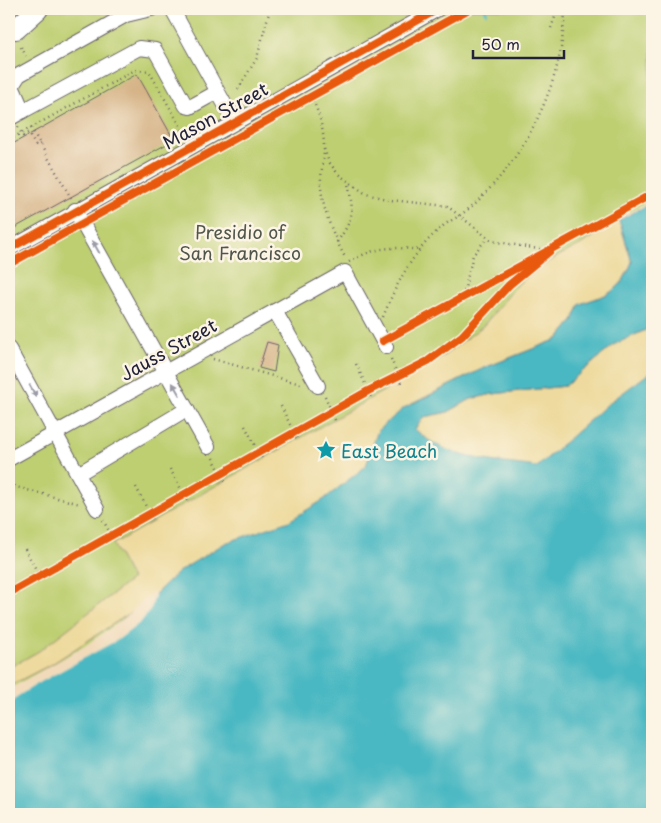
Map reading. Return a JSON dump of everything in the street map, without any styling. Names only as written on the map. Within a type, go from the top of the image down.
[{"type":"highway","points":[[16,29],[38,9]]},
{"type":"street","points":[[16,29],[31,9]]},
{"type":"street","points":[[23,111],[12,86],[14,80],[19,75],[126,14],[151,9]]},
{"type":"street","points":[[172,9],[234,121]]},
{"type":"street","name":"Mason Street","points":[[9,249],[234,121],[438,9]]},
{"type":"street","points":[[9,119],[139,48],[155,50],[186,106],[190,107],[217,92]]},
{"type":"street","points":[[75,210],[208,447]]},
{"type":"street","points":[[346,267],[386,348]]},
{"type":"street","name":"Jauss Street","points":[[9,459],[275,310],[346,267]]},
{"type":"street","points":[[275,310],[320,388]]},
{"type":"street","points":[[9,349],[98,509]]},
{"type":"street","points":[[78,474],[187,409]]},
{"type":"path","points":[[238,89],[257,58],[267,27],[270,9]]},
{"type":"path","points":[[551,28],[558,9]]},
{"type":"path","points":[[378,330],[401,276],[420,250],[444,225],[461,215],[499,179],[522,145],[542,108],[552,83],[561,48],[566,9]]},
{"type":"path","points":[[9,140],[135,70],[149,70],[187,139]]},
{"type":"path","points":[[320,91],[307,98],[320,121],[324,149],[322,195],[346,267],[374,250],[397,247],[420,250]]},
{"type":"path","points":[[31,128],[70,197]]},
{"type":"path","points":[[22,133],[23,136],[28,133],[36,146],[40,144]]},
{"type":"path","points":[[324,149],[333,168],[348,183],[375,197],[447,206],[492,241],[550,251]]},
{"type":"path","points":[[337,242],[351,220],[352,202],[348,183]]},
{"type":"path","points":[[463,296],[473,255],[487,238]]},
{"type":"path","points":[[543,256],[558,246]]},
{"type":"path","points":[[534,259],[550,251]]},
{"type":"path","points":[[455,300],[471,292]]},
{"type":"path","points":[[386,348],[401,383]]},
{"type":"path","points":[[197,354],[293,382]]},
{"type":"path","points":[[356,364],[372,399]]},
{"type":"path","points":[[320,388],[335,420]]},
{"type":"path","points":[[281,406],[298,441]]},
{"type":"path","points":[[245,426],[262,450],[263,460]]},
{"type":"path","points":[[208,447],[217,475],[226,481]]},
{"type":"path","points":[[251,456],[262,450]]},
{"type":"path","points":[[170,468],[187,492],[188,502]]},
{"type":"path","points":[[217,475],[228,469]]},
{"type":"path","points":[[9,485],[98,509],[111,535]]},
{"type":"path","points":[[136,487],[154,522]]},
{"type":"path","points":[[175,499],[187,492]]},
{"type":"path","points":[[142,518],[158,508]]},
{"type":"path","points":[[103,539],[119,530]]},
{"type":"path","points":[[25,549],[39,575]]},
{"type":"path","points":[[32,580],[47,571]]},
{"type":"green space","name":"Presidio of San Francisco","points":[[9,9],[652,9],[652,371],[147,602],[84,649],[9,692]]},
{"type":"sand","points":[[619,220],[632,262],[623,281],[613,291],[580,304],[573,321],[558,339],[484,368],[404,408],[423,417],[448,412],[471,399],[493,394],[565,386],[615,344],[652,327],[652,468],[39,683],[147,602],[52,664],[9,686],[9,668],[39,651],[132,579],[113,544],[438,360],[483,326],[519,283],[549,261],[580,245]]},
{"type":"water","points":[[652,202],[652,327],[615,344],[565,386],[493,394],[471,399],[448,412],[424,417],[415,429],[427,439],[456,453],[488,461],[537,467],[609,403],[652,371],[652,814],[9,814],[9,692],[84,649],[147,602],[178,572],[225,543],[289,521],[323,500],[366,466],[378,430],[404,408],[484,368],[558,339],[573,321],[580,304],[613,291],[623,281],[632,262],[619,220]]},
{"type":"pier","points":[[652,199],[652,202],[617,221],[618,218]]},
{"type":"pier","points":[[154,591],[155,595],[151,609],[141,622],[119,639],[18,696],[9,707],[9,689],[83,647],[123,619]]},
{"type":"building","points":[[137,74],[174,140],[9,231],[9,146]]},
{"type":"building","points":[[267,342],[278,345],[274,372],[259,368]]},
{"type":"cycle path","points":[[9,249],[438,9]]},
{"type":"cycle path","points":[[9,264],[469,9]]},
{"type":"cycle path","points":[[383,341],[652,194]]},
{"type":"cycle path","points":[[9,593],[368,391],[428,361],[462,336],[509,285],[550,251]]},
{"type":"place","name":"East Beach","points":[[326,450]]}]
